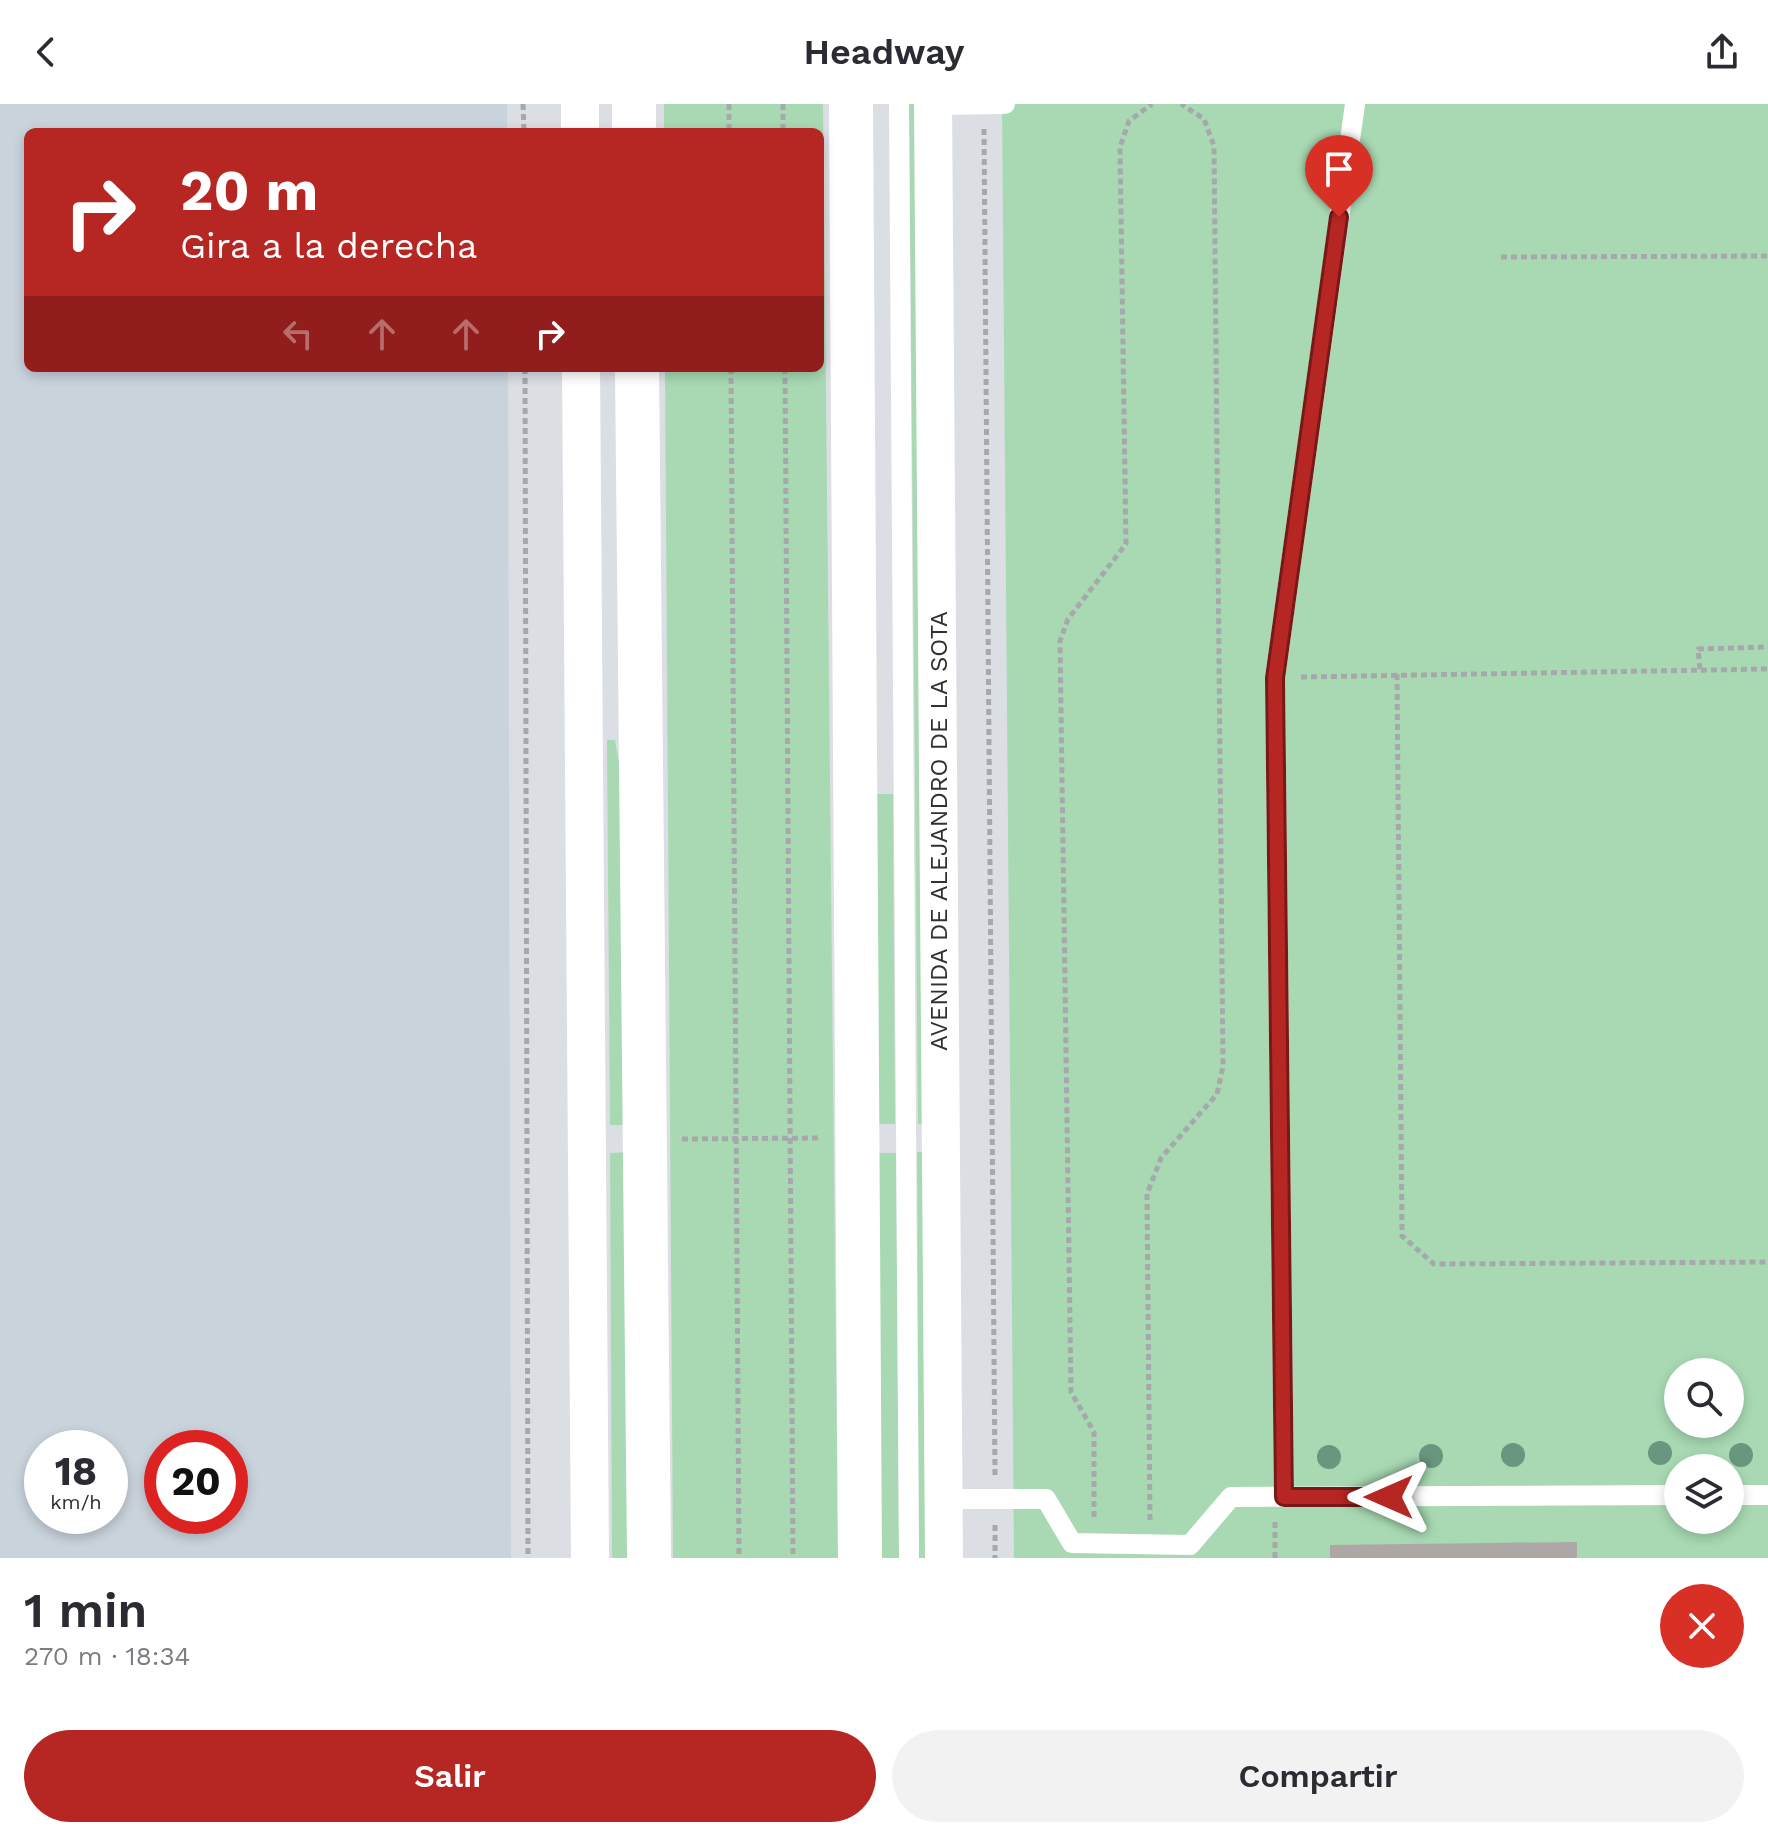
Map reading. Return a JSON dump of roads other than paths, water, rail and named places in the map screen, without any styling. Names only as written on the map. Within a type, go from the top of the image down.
[{"type":"main road","points":[[634,104],[634,128]]},
{"type":"main road","points":[[851,104],[860,1558]]},
{"type":"main road","points":[[637,372],[649,1558]]},
{"type":"street","points":[[580,104],[580,128]]},
{"type":"street","name":"AVENIDA DE ALEJANDRO DE LA SOTA","points":[[933,104],[944,1558]]},
{"type":"street","points":[[581,372],[590,1558]]},
{"type":"lane","name":"AVENIDA DE ALEJANDRO DE LA SOTA","points":[[899,104],[909,1558]]},
{"type":"lane","points":[[933,104],[1005,104]]},
{"type":"lane","points":[[1279,1497],[1275,678],[1355,104]]},
{"type":"lane","points":[[944,1499],[1046,1499],[1072,1543],[1190,1545],[1231,1497],[1664,1495]]},
{"type":"lane","points":[[1744,1495],[1768,1495]]}]
